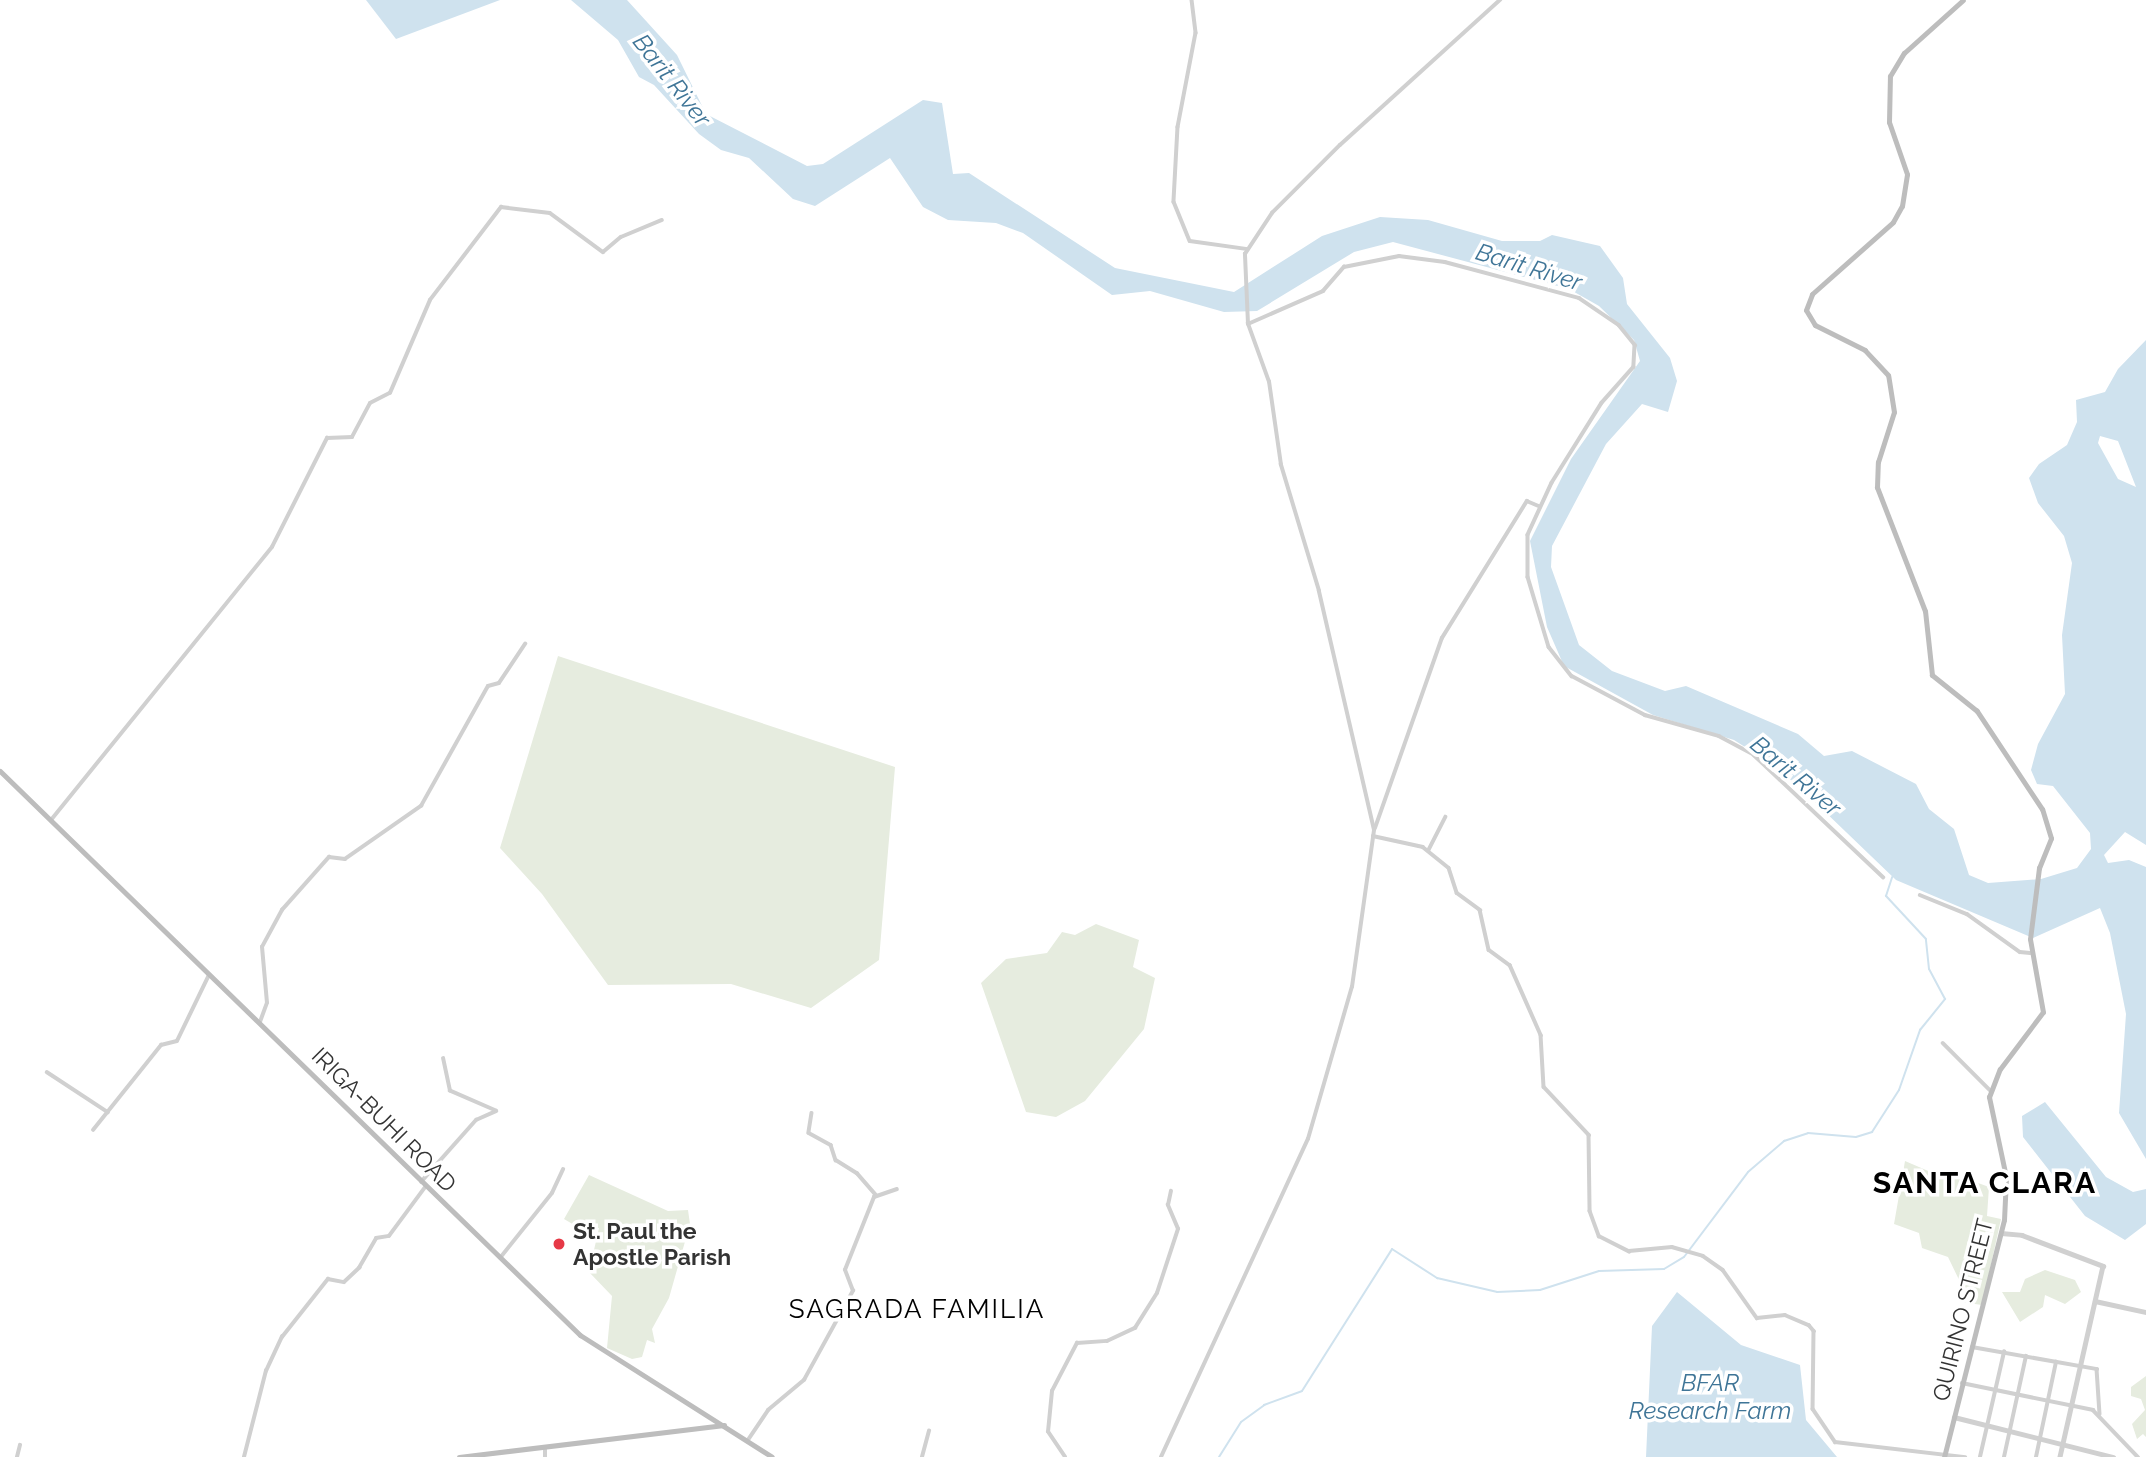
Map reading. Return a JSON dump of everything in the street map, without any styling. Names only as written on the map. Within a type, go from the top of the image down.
[{"type":"main road","points":[[1963,0],[1904,53],[1890,76],[1889,122],[1907,174],[1902,206],[1883,231],[1812,294],[1806,310],[1815,325],[1865,350],[1888,374],[1894,412],[1878,462],[1877,488],[1925,611],[1930,669],[1936,682],[1969,701],[2042,809],[2051,843],[2037,879],[2030,939],[2043,1012],[1990,1091]]},
{"type":"main road","name":"IRIGA-BUHI ROAD","points":[[1,773],[580,1335],[724,1424],[772,1457]]},
{"type":"main road","name":"QUIRINO STREET","points":[[1945,1455],[2001,1233],[2006,1183],[1989,1114],[1990,1091]]},
{"type":"main road","points":[[459,1457],[724,1424]]},
{"type":"street","points":[[1192,0],[1196,33],[1178,127],[1174,202],[1190,241],[1247,249]]},
{"type":"street","points":[[1374,830],[1319,591],[1280,465],[1269,382],[1248,324],[1245,281],[1247,249],[1272,214],[1340,145],[1500,0]]},
{"type":"street","points":[[51,820],[272,547],[330,435],[352,437],[370,403],[390,393],[430,300],[501,207],[550,213],[603,252],[621,237],[662,220]]},
{"type":"street","points":[[1248,324],[1264,322],[1323,291],[1344,267],[1399,256],[1445,262],[1579,298],[1598,308],[1630,337],[1637,360],[1602,403],[1539,506],[1525,554],[1542,630],[1556,661],[1572,676],[1645,715],[1745,749],[1883,877]]},
{"type":"street","points":[[1161,1457],[1308,1139],[1352,987],[1374,830],[1442,638],[1527,501],[1539,506]]},
{"type":"street","points":[[260,1022],[267,1003],[262,947],[282,910],[328,856],[345,859],[421,806],[488,686],[499,683],[525,644]]},
{"type":"street","points":[[1428,851],[1445,817]]},
{"type":"street","points":[[1373,836],[1428,851],[1449,868],[1457,892],[1480,910],[1490,953],[1516,976],[1542,1037],[1544,1087],[1589,1133],[1590,1211],[1598,1234],[1629,1251],[1692,1251],[1721,1269],[1757,1318],[1785,1315],[1812,1329],[1813,1409],[1832,1440],[1878,1451],[1965,1457]]},
{"type":"street","points":[[1920,895],[1967,914],[2020,952],[2031,953]]},
{"type":"street","points":[[93,1130],[161,1045],[177,1041],[210,973]]},
{"type":"street","points":[[1942,1043],[1990,1091]]},
{"type":"street","points":[[244,1457],[266,1371],[282,1337],[328,1279],[344,1282],[359,1268],[376,1238],[389,1236],[424,1184],[476,1120],[496,1111],[450,1091],[443,1059]]},
{"type":"street","points":[[47,1072],[108,1112]]},
{"type":"street","points":[[812,1113],[809,1133],[831,1145],[836,1160],[857,1173],[876,1195],[890,1196],[897,1189]]},
{"type":"street","points":[[499,1259],[552,1193],[562,1169]]},
{"type":"street","points":[[1065,1457],[1048,1432],[1052,1391],[1077,1343],[1107,1341],[1135,1328],[1157,1293],[1178,1229],[1168,1205],[1171,1191]]},
{"type":"street","points":[[748,1440],[768,1410],[804,1380],[823,1336],[844,1308],[854,1286],[845,1269],[876,1195]]},
{"type":"street","points":[[2001,1233],[2022,1235],[2103,1266],[2060,1457]]},
{"type":"street","points":[[2095,1301],[2146,1312]]},
{"type":"street","points":[[1972,1347],[2080,1366],[2099,1373],[2100,1414]]},
{"type":"street","points":[[1980,1457],[2004,1352]]},
{"type":"street","points":[[2004,1457],[2026,1356]]},
{"type":"street","points":[[2036,1457],[2056,1363]]},
{"type":"street","points":[[1962,1383],[2100,1414],[2138,1457]]},
{"type":"street","points":[[1954,1417],[2063,1442],[2113,1457]]},
{"type":"street","points":[[922,1457],[929,1431]]},
{"type":"street","points":[[17,1457],[20,1445]]},
{"type":"street","points":[[545,1448],[545,1457]]},
{"type":"shaded area","points":[[558,656],[895,767],[879,960],[811,1008],[731,984],[608,985],[542,894],[500,848]]},
{"type":"shaded area","points":[[1096,924],[1139,940],[1133,967],[1155,978],[1144,1029],[1085,1101],[1056,1117],[1026,1112],[981,983],[1006,959],[1047,953],[1062,932],[1075,935]]},
{"type":"shaded area","points":[[1905,1161],[1947,1179],[1951,1173],[1989,1187],[1987,1216],[2001,1219],[1982,1305],[1961,1302],[1962,1286],[1948,1257],[1922,1248],[1919,1233],[1894,1224]]},
{"type":"shaded area","points":[[589,1175],[668,1211],[688,1210],[690,1224],[669,1298],[652,1329],[655,1343],[647,1340],[642,1357],[632,1359],[607,1348],[612,1296],[589,1272],[599,1228],[581,1229],[564,1219]]},
{"type":"shaded area","points":[[2045,1270],[2075,1280],[2081,1292],[2065,1304],[2045,1295],[2043,1307],[2020,1322],[2002,1292],[2020,1292],[2025,1279]]},
{"type":"shaded area","points":[[2146,1376],[2146,1437],[2143,1434],[2137,1439],[2132,1424],[2145,1410],[2141,1399],[2131,1396],[2131,1387]]},
{"type":"water","points":[[366,0],[500,0],[396,39]]},
{"type":"water","name":"Barit River","points":[[571,0],[627,0],[677,55],[706,114],[807,166],[823,164],[923,100],[942,103],[953,174],[969,173],[1115,268],[1234,292],[1322,236],[1380,217],[1428,220],[1502,241],[1540,241],[1552,235],[1600,246],[1623,278],[1627,304],[1670,358],[1677,381],[1668,412],[1642,404],[1606,444],[1552,546],[1551,567],[1579,645],[1612,671],[1665,691],[1686,686],[1798,734],[1824,756],[1852,751],[1916,784],[1929,809],[1954,829],[1969,875],[1988,883],[2041,879],[2077,868],[2091,849],[2090,833],[2053,786],[2037,784],[2031,770],[2038,744],[2065,694],[2062,635],[2072,563],[2064,536],[2038,503],[2029,478],[2039,464],[2067,445],[2077,422],[2076,400],[2105,392],[2118,369],[2146,340],[2146,845],[2125,832],[2104,855],[2108,863],[2129,860],[2146,867],[2146,1159],[2119,1113],[2126,1014],[2110,933],[2100,908],[2033,938],[1896,880],[1796,784],[1756,754],[1734,740],[1653,715],[1564,666],[1547,627],[1530,541],[1571,459],[1640,361],[1634,340],[1599,306],[1569,289],[1393,242],[1354,252],[1257,311],[1224,312],[1150,291],[1112,295],[1023,233],[996,223],[948,220],[923,207],[890,158],[815,206],[793,199],[749,158],[721,150],[699,134],[654,85],[639,77],[618,40]],"holes":[[[2100,436],[2118,441],[2136,487],[2118,479],[2098,443]]]},
{"type":"water","points":[[2045,1102],[2106,1177],[2133,1192],[2146,1189],[2146,1224],[2125,1240],[2085,1216],[2023,1137],[2022,1116]]},
{"type":"water","name":"BFAR Research Farm","points":[[1677,1292],[1741,1345],[1800,1365],[1806,1420],[1837,1457],[1646,1457],[1652,1326]]},
{"type":"waterway","points":[[1219,1457],[1241,1422],[1264,1405],[1302,1391],[1392,1249],[1437,1278],[1497,1292],[1540,1290],[1599,1271],[1664,1269],[1684,1257],[1748,1172],[1784,1141],[1808,1133],[1856,1137],[1872,1132],[1899,1090],[1920,1030],[1945,999],[1929,969],[1926,939],[1886,896],[1892,877]]},
{"type":"place","name":"St. Paul the Apostle Parish","points":[[559,1244]]},
{"type":"district","name":"SANTA CLARA","points":[[1985,1183]]},
{"type":"district","name":"SAGRADA FAMILIA","points":[[917,1310]]}]
